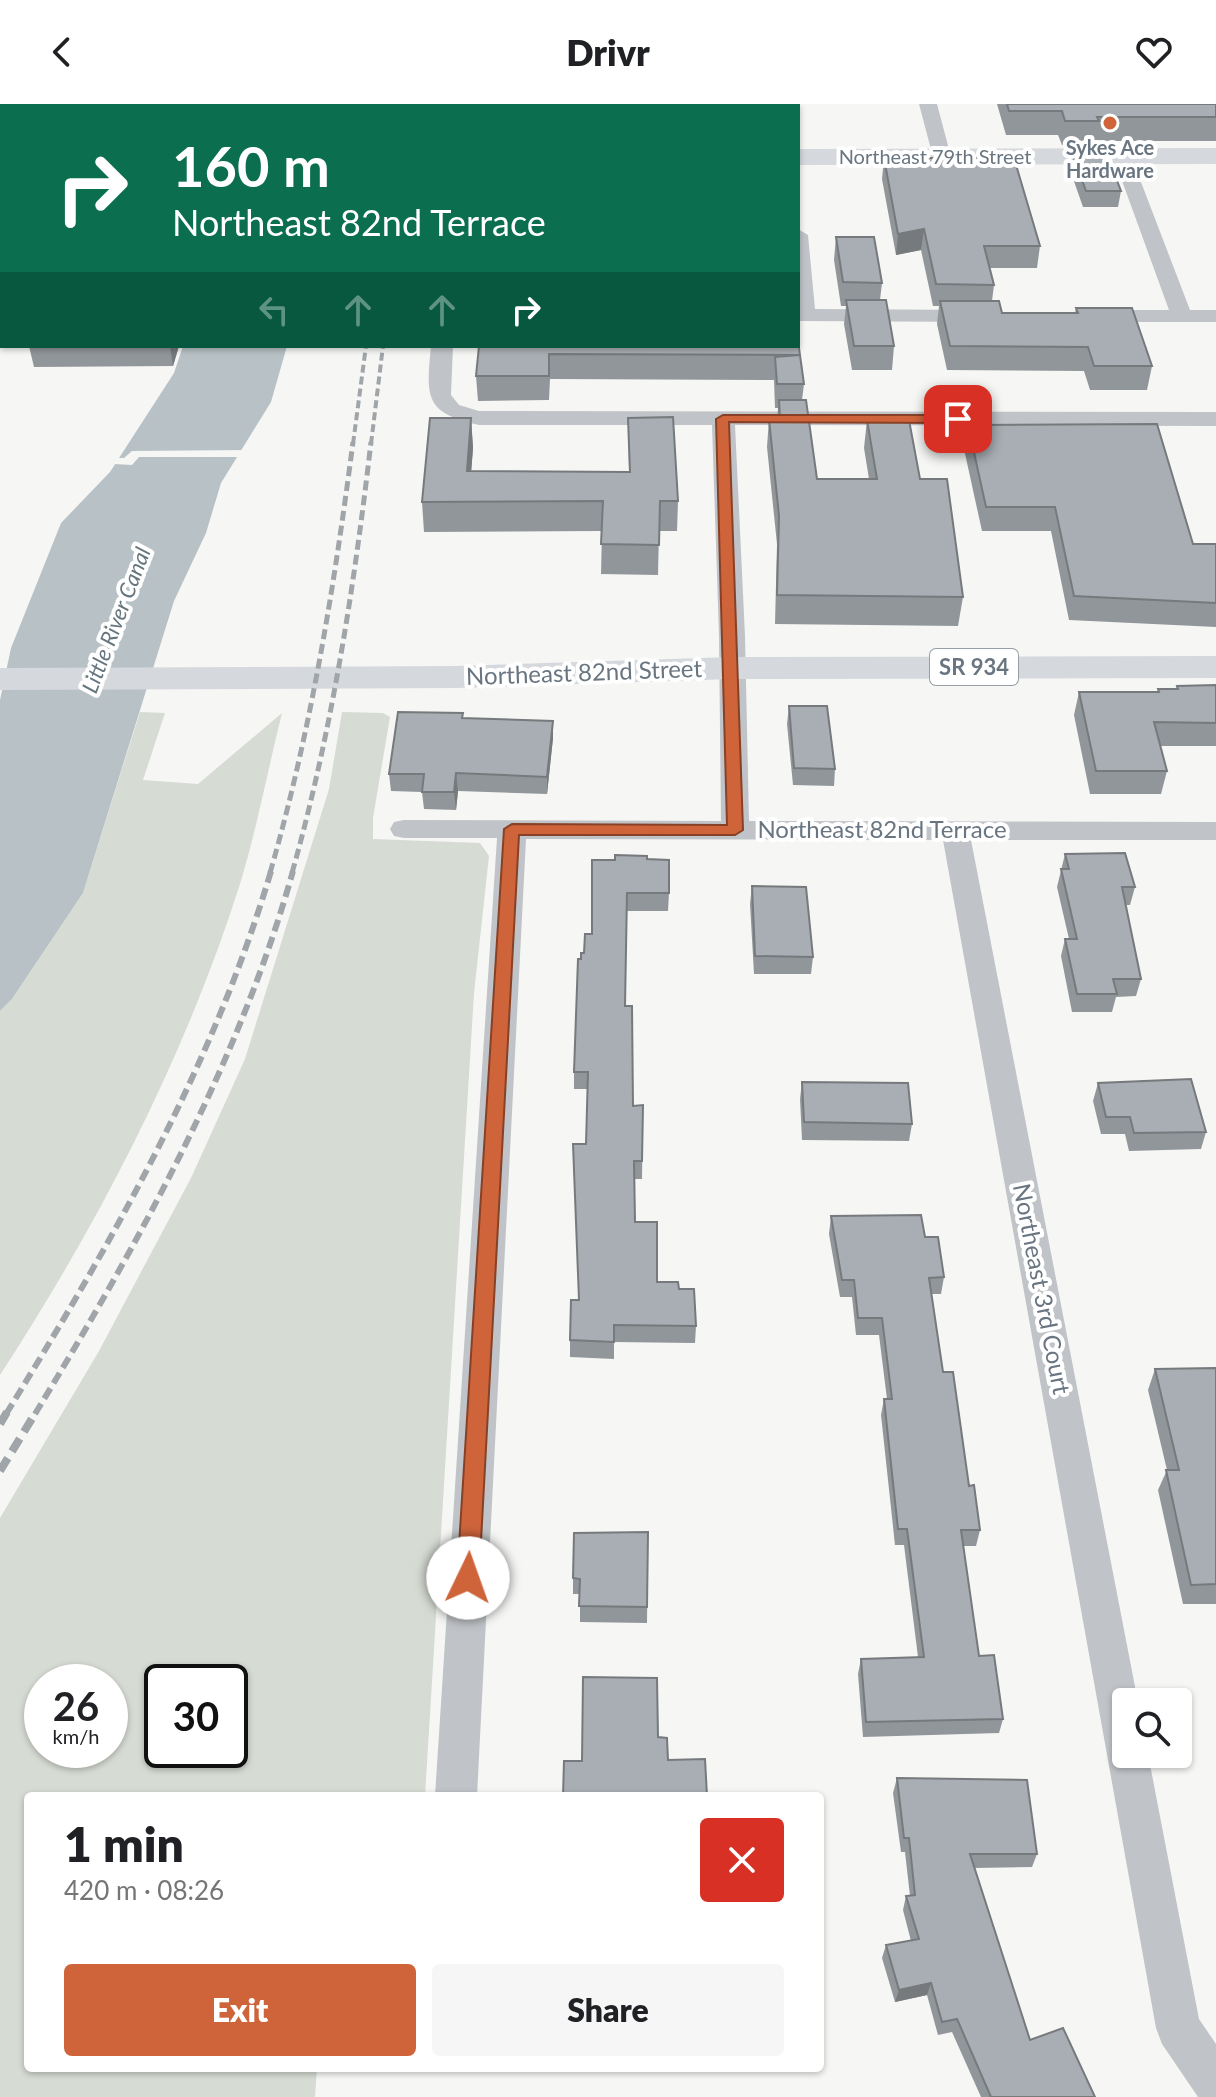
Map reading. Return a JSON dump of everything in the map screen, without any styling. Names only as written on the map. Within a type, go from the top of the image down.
[{"type":"main road","name":"Northeast 79th Street","points":[[800,157],[1216,156]]},
{"type":"main road","name":"Northeast 82nd Street","points":[[0,679],[456,677],[732,668],[1216,667]]},
{"type":"street","points":[[928,104],[942,157]]},
{"type":"street","points":[[1122,156],[1182,317]]},
{"type":"street","points":[[800,275],[802,315],[1009,316]]},
{"type":"street","points":[[1072,316],[1216,316]]},
{"type":"street","points":[[442,348],[440,399],[453,413],[479,418],[1216,419]]},
{"type":"street","points":[[723,419],[735,830]]},
{"type":"street","name":"Northeast 82nd Terrace","points":[[404,829],[1216,831]]},
{"type":"street","points":[[456,1792],[512,829]]},
{"type":"street","name":"Northeast 3rd Court","points":[[955,830],[1115,1688]]},
{"type":"street","points":[[1130,1768],[1178,2028],[1216,2083]]},
{"type":"shaded area","points":[[140,712],[165,713],[143,780],[198,784],[282,713],[240,884],[193,1012],[166,1075],[105,1198],[0,1375],[0,1011],[12,999],[83,893]]},
{"type":"shaded area","points":[[342,712],[383,713],[390,717],[373,818],[373,839],[480,843],[489,856],[474,993],[425,1792],[24,1792],[24,2072],[317,2072],[315,2097],[0,2097],[0,1518],[99,1351],[191,1178],[245,1059],[329,789]]},
{"type":"water","name":"Little River Canal","points":[[182,348],[286,348],[271,402],[221,483],[206,533],[174,601],[83,893],[12,999],[0,1011],[0,700],[11,648],[61,523],[110,472],[174,373]]},
{"type":"pier","points":[[245,450],[241,457],[139,457],[132,465],[114,464],[118,458],[124,458],[132,451]]},
{"type":"building","points":[[1007,104],[1216,104],[1216,117],[1097,117],[1099,121],[1065,121],[1062,111],[1009,111]]},
{"type":"building","points":[[1072,152],[1106,152],[1121,191],[1086,191]]},
{"type":"building","points":[[884,158],[1014,158],[1040,246],[984,246],[994,285],[936,284],[924,229],[898,234]]},
{"type":"building","points":[[836,237],[874,237],[882,283],[843,282]]},
{"type":"building","points":[[846,300],[886,300],[894,346],[854,346]]},
{"type":"building","points":[[940,301],[999,301],[1002,313],[1078,313],[1076,308],[1132,308],[1152,366],[1094,366],[1088,347],[950,346]]},
{"type":"building","points":[[479,348],[799,348],[804,384],[777,384],[775,357],[799,355],[549,354],[549,376],[476,376]]},
{"type":"building","points":[[779,400],[806,400],[817,479],[877,479],[867,420],[909,420],[920,479],[947,479],[963,597],[777,595],[779,516],[769,419],[780,419]]},
{"type":"building","points":[[673,417],[678,501],[660,501],[659,545],[601,544],[603,501],[422,502],[430,418],[471,418],[467,471],[630,472],[628,418]]},
{"type":"building","points":[[1157,424],[1193,544],[1216,544],[1216,603],[1074,596],[1055,507],[986,507],[968,425]]},
{"type":"building","points":[[1216,685],[1216,723],[1154,722],[1167,771],[1096,771],[1079,692],[1159,692],[1158,689],[1178,689],[1177,686]]},
{"type":"building","points":[[789,706],[827,706],[835,769],[794,768]]},
{"type":"building","points":[[398,712],[463,713],[462,718],[553,721],[547,777],[456,773],[454,792],[422,792],[424,774],[389,774]]},
{"type":"building","points":[[1125,853],[1135,887],[1122,887],[1141,979],[1113,979],[1117,994],[1077,994],[1065,939],[1077,939],[1061,869],[1069,869],[1065,854]]},
{"type":"building","points":[[615,855],[669,860],[669,893],[627,893],[625,1006],[632,1006],[633,1106],[643,1105],[642,1161],[634,1161],[635,1222],[657,1222],[657,1282],[678,1282],[679,1289],[694,1289],[696,1326],[614,1325],[614,1342],[570,1340],[571,1300],[579,1300],[573,1144],[586,1144],[588,1072],[574,1072],[578,959],[584,953],[585,934],[592,934],[592,860],[615,860]]},
{"type":"building","points":[[752,886],[806,887],[813,957],[755,956]]},
{"type":"building","points":[[1191,1079],[1206,1132],[1134,1133],[1130,1117],[1106,1117],[1098,1083]]},
{"type":"building","points":[[802,1082],[908,1083],[912,1124],[804,1122]]},
{"type":"building","points":[[921,1215],[925,1237],[938,1237],[944,1277],[929,1278],[943,1372],[953,1372],[969,1486],[974,1485],[980,1530],[961,1530],[979,1656],[994,1655],[1003,1719],[866,1722],[861,1659],[924,1657],[907,1529],[898,1529],[884,1399],[892,1399],[882,1318],[858,1318],[854,1280],[842,1280],[831,1216]]},
{"type":"building","points":[[1216,1368],[1216,1584],[1191,1585],[1166,1470],[1179,1470],[1155,1369]]},
{"type":"building","points":[[648,1532],[647,1607],[579,1606],[580,1579],[573,1578],[574,1533]]},
{"type":"building","points":[[583,1677],[657,1678],[658,1737],[667,1738],[668,1760],[705,1759],[707,1792],[563,1792],[564,1761],[582,1761]]},
{"type":"building","points":[[897,1778],[1027,1780],[1037,1854],[970,1854],[1030,2040],[1063,2028],[1095,2097],[991,2097],[957,2019],[942,2022],[931,1983],[899,1990],[886,1945],[919,1939],[906,1896],[915,1895],[909,1838],[904,1838]]},
{"type":"railway","points":[[353,444],[366,348]]},
{"type":"railway","points":[[371,444],[383,348]]},
{"type":"railway","points":[[270,873],[298,766],[320,659],[353,442]]},
{"type":"railway","points":[[292,873],[319,766],[340,659],[371,442]]},
{"type":"railway","points":[[6,1414],[84,1285],[190,1083],[248,943],[271,871]]},
{"type":"railway","points":[[35,1414],[148,1218],[215,1082],[271,942],[293,871]]},
{"type":"railway","points":[[0,1424],[7,1412]]},
{"type":"railway","points":[[0,1471],[36,1412]]},
{"type":"place","name":"Sykes Ace Hardware","points":[[1110,123]]},
{"type":"route","points":[[468,1578],[512,829],[735,830],[732,636],[723,419],[958,419]]}]
